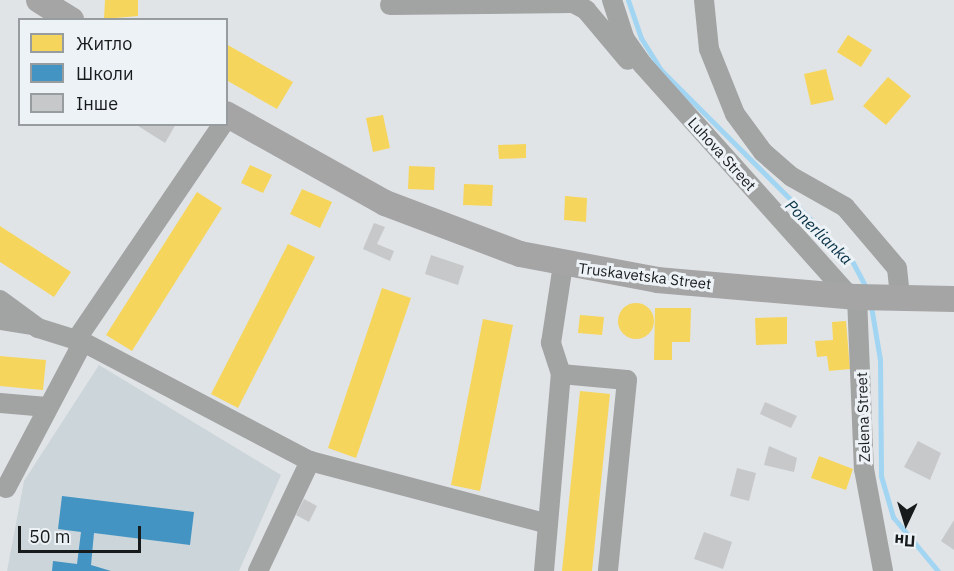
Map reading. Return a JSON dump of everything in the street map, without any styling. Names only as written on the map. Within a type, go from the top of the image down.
[{"type":"main road","points":[[39,0],[67,18]]},
{"type":"main road","name":"Truskavetska Street","points":[[228,119],[394,207],[490,245],[563,265],[871,298],[954,299]]},
{"type":"street","name":"Luhova Street","points":[[612,0],[624,38],[642,64],[871,298]]},
{"type":"street","points":[[704,0],[709,49],[735,114],[763,152],[792,177],[845,207],[897,268],[871,298]]},
{"type":"street","points":[[390,5],[573,3],[586,10],[627,59],[642,64]]},
{"type":"street","points":[[6,488],[79,341],[222,126]]},
{"type":"street","points":[[544,571],[561,374],[552,343],[563,265]]},
{"type":"street","name":"Zelena Street","points":[[871,298],[864,469],[884,571]]},
{"type":"street","points":[[0,300],[38,328]]},
{"type":"street","points":[[0,320],[38,328],[79,341],[310,461],[548,524]]},
{"type":"street","points":[[561,374],[627,380],[608,571]]},
{"type":"street","points":[[0,403],[47,407]]},
{"type":"street","points":[[258,571],[310,461]]},
{"type":"shaded area","points":[[99,365],[281,475],[239,571],[7,571],[24,481]]},
{"type":"building: Житло","points":[[105,0],[138,0],[138,16],[104,18]]},
{"type":"building: Житло","points":[[848,35],[872,50],[861,67],[837,52]]},
{"type":"building: Житло","points":[[228,45],[293,82],[277,109],[228,81]]},
{"type":"building: Житло","points":[[826,69],[834,100],[811,105],[804,74]]},
{"type":"building: Житло","points":[[888,77],[911,96],[886,125],[863,106]]},
{"type":"building: Житло","points":[[383,115],[390,148],[373,152],[366,118]]},
{"type":"building: Житло","points":[[526,144],[526,158],[499,159],[498,145]]},
{"type":"building: Житло","points":[[250,165],[272,175],[263,193],[241,183]]},
{"type":"building: Житло","points":[[409,166],[435,167],[434,190],[408,189]]},
{"type":"building: Житло","points":[[464,184],[493,185],[492,206],[463,205]]},
{"type":"building: Житло","points":[[302,189],[332,202],[320,228],[290,214]]},
{"type":"building: Житло","points":[[197,192],[222,208],[132,351],[106,335]]},
{"type":"building: Житло","points":[[565,196],[587,198],[586,222],[564,220]]},
{"type":"building: Житло","points":[[0,226],[71,272],[54,297],[0,262]]},
{"type":"building: Житло","points":[[288,244],[315,257],[238,408],[211,394]]},
{"type":"building: Житло","points":[[382,288],[411,298],[356,458],[328,448]]},
{"type":"building: Житло","points":[[636,303],[649,308],[654,321],[649,334],[636,339],[623,334],[618,321],[623,308]]},
{"type":"building: Житло","points":[[655,308],[691,308],[690,342],[672,342],[672,360],[654,360]]},
{"type":"building: Житло","points":[[580,315],[604,317],[602,335],[578,333]]},
{"type":"building: Житло","points":[[787,317],[787,344],[756,345],[755,318]]},
{"type":"building: Житло","points":[[483,319],[513,325],[480,491],[451,485]]},
{"type":"building: Житло","points":[[846,321],[850,369],[829,371],[827,356],[817,357],[815,341],[833,340],[832,322]]},
{"type":"building: Житло","points":[[0,356],[46,360],[43,390],[0,386]]},
{"type":"building: Житло","points":[[580,391],[610,394],[592,571],[562,571]]},
{"type":"building: Житло","points":[[819,456],[853,469],[846,490],[811,478]]},
{"type":"building: Школи","points":[[62,496],[194,512],[190,545],[94,533],[91,565],[111,571],[52,571],[53,561],[77,564],[81,532],[58,529]]},
{"type":"building: Інше","points":[[138,126],[175,126],[165,143]]},
{"type":"building: Інше","points":[[374,223],[385,227],[377,244],[394,251],[390,261],[363,249]]},
{"type":"building: Інше","points":[[431,255],[464,266],[458,285],[425,274]]},
{"type":"building: Інше","points":[[765,402],[797,416],[791,428],[760,414]]},
{"type":"building: Інше","points":[[918,441],[941,453],[930,480],[904,467]]},
{"type":"building: Інше","points":[[769,446],[797,458],[794,472],[764,465]]},
{"type":"building: Інше","points":[[737,468],[756,473],[749,501],[730,496]]},
{"type":"building: Інше","points":[[304,499],[317,506],[309,522],[296,515]]},
{"type":"building: Інше","points":[[954,520],[954,550],[941,541]]},
{"type":"building: Інше","points":[[704,532],[732,542],[723,569],[694,559]]},
{"type":"waterway","name":"Ponerlianka","points":[[628,0],[641,38],[661,70],[852,261],[868,291]]},
{"type":"waterway","name":"Ponerlianka","points":[[871,306],[880,360],[881,476],[893,517],[938,571]]}]
